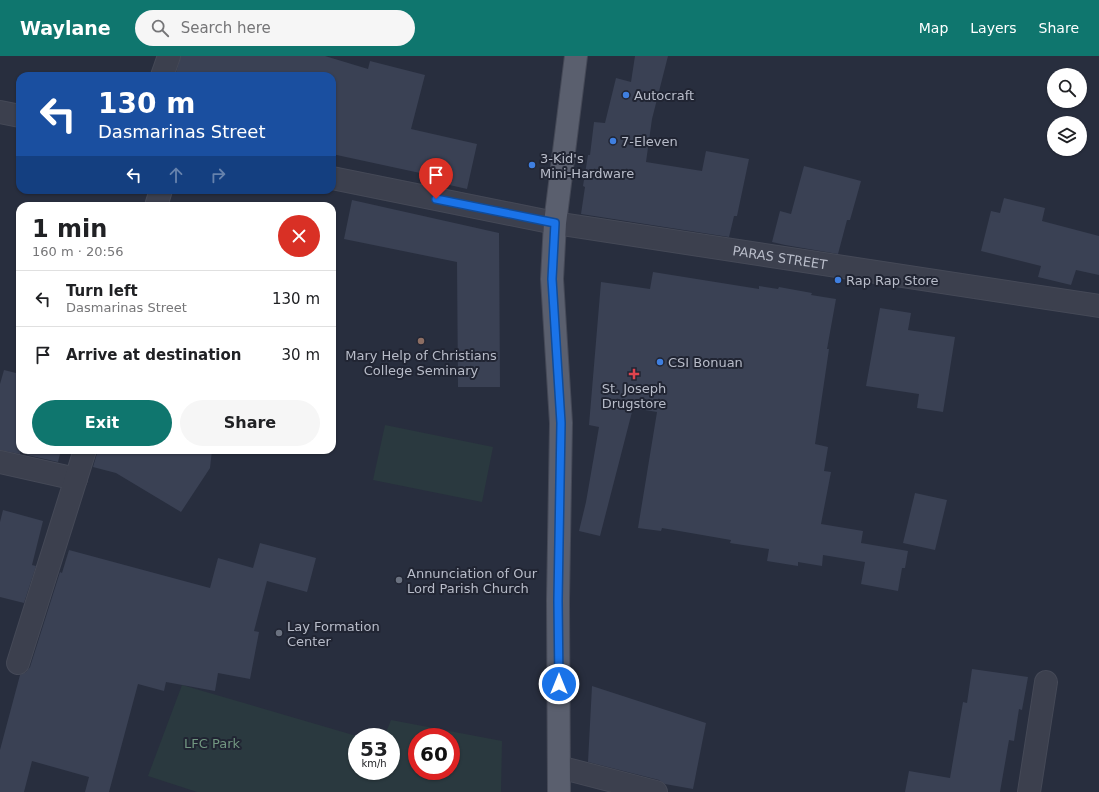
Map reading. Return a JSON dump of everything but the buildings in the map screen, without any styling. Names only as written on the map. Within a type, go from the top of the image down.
[{"type":"main road","points":[[559,792],[558,601],[561,423],[552,279],[555,223],[576,56]]},
{"type":"street","points":[[0,112],[16,115]]},
{"type":"street","name":"PARAS STREET","points":[[336,179],[555,223],[1099,306]]},
{"type":"street","points":[[18,663],[84,454]]},
{"type":"street","points":[[0,462],[76,479]]},
{"type":"street","points":[[1029,792],[1046,682]]},
{"type":"street","points":[[559,767],[656,792]]},
{"type":"green space","points":[[385,425],[493,447],[482,502],[373,480]]},
{"type":"green space","name":"LFC Park","points":[[182,685],[348,733],[348,780],[400,780],[400,728],[388,728],[391,720],[433,728],[408,728],[408,780],[460,780],[460,733],[502,741],[501,792],[197,792],[148,776]]},
{"type":"place","name":"Autocraft","points":[[626,95]]},
{"type":"place","name":"7-Eleven","points":[[613,141]]},
{"type":"place","name":"3-Kid's Mini-Hardware","points":[[532,165]]},
{"type":"place","name":"Rap Rap Store","points":[[838,280]]},
{"type":"place","name":"Mary Help of Christians College Seminary","points":[[421,341]]},
{"type":"place","name":"CSI Bonuan","points":[[660,362]]},
{"type":"place","name":"St. Joseph Drugstore","points":[[634,374]]},
{"type":"place","name":"Annunciation of Our Lord Parish Church","points":[[399,580]]},
{"type":"place","name":"Lay Formation Center","points":[[279,633]]},
{"type":"route","points":[[436,199],[555,223],[552,279],[561,423],[558,601],[559,684]]}]
